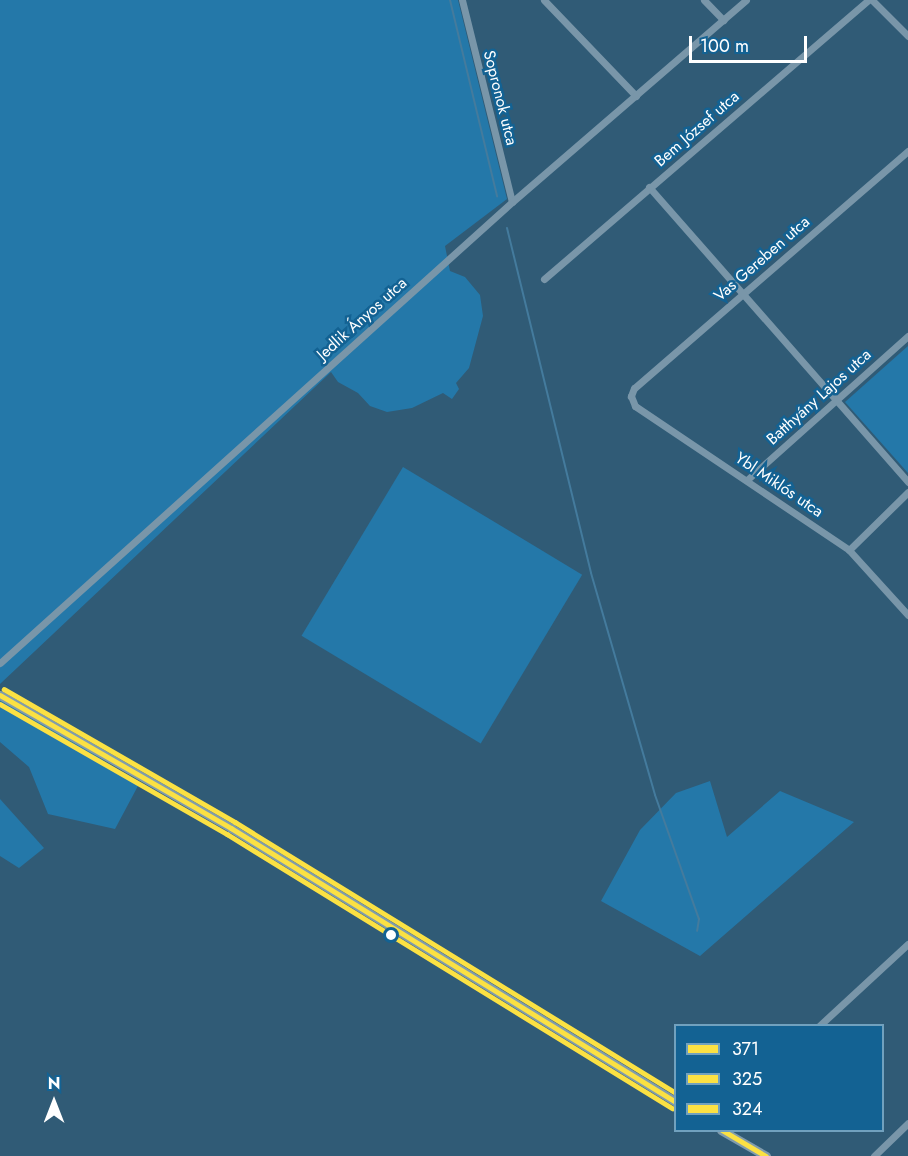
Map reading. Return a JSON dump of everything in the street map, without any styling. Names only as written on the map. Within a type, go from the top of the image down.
[{"type":"main road","points":[[0,695],[231,828],[674,1101]]},
{"type":"main road","points":[[724,1132],[766,1156]]},
{"type":"street","name":"Sopronok utca","points":[[462,0],[512,202]]},
{"type":"street","points":[[544,0],[636,96]]},
{"type":"street","points":[[704,0],[723,20]]},
{"type":"street","name":"Jedlik Ányos utca","points":[[0,663],[512,202],[746,0]]},
{"type":"street","name":"Bem József utca","points":[[544,279],[868,0]]},
{"type":"street","points":[[873,0],[908,36]]},
{"type":"street","name":"Vas Gereben utca","points":[[634,388],[908,151]]},
{"type":"street","points":[[649,187],[834,402],[908,482]]},
{"type":"street","name":"Batthyány Lajos utca","points":[[748,479],[908,336]]},
{"type":"street","name":"Ybl Miklós utca","points":[[634,388],[631,396],[634,406],[748,479],[849,550],[908,615]]},
{"type":"street","points":[[849,550],[908,492]]},
{"type":"street","points":[[821,1024],[908,944]]},
{"type":"street","points":[[874,1156],[908,1123]]},
{"type":"shaded area","points":[[0,0],[458,0],[507,199],[445,246],[450,271],[465,277],[480,295],[483,316],[469,368],[456,383],[459,389],[452,399],[443,393],[412,408],[387,412],[370,406],[358,393],[338,382],[331,372],[0,684]]},
{"type":"shaded area","points":[[908,346],[908,473],[845,402]]},
{"type":"shaded area","points":[[403,467],[582,575],[481,744],[302,636]]},
{"type":"shaded area","points":[[0,692],[139,784],[115,829],[48,814],[29,767],[0,742]]},
{"type":"shaded area","points":[[710,781],[727,837],[780,791],[854,822],[700,956],[601,901],[640,830],[676,793]]},
{"type":"shaded area","points":[[0,799],[44,848],[19,868],[0,856]]},
{"type":"waterway","points":[[450,0],[497,196]]},
{"type":"waterway","points":[[507,228],[591,573],[655,795],[699,919],[697,931]]},
{"type":"transit line","name":"324","points":[[4,689],[235,822],[674,1092]]},
{"type":"transit line","name":"371","points":[[0,695],[231,828],[674,1101]]},
{"type":"transit line","name":"325","points":[[0,704],[227,834],[672,1108]]},
{"type":"transit line","name":"371","points":[[725,1132],[766,1156]]}]
